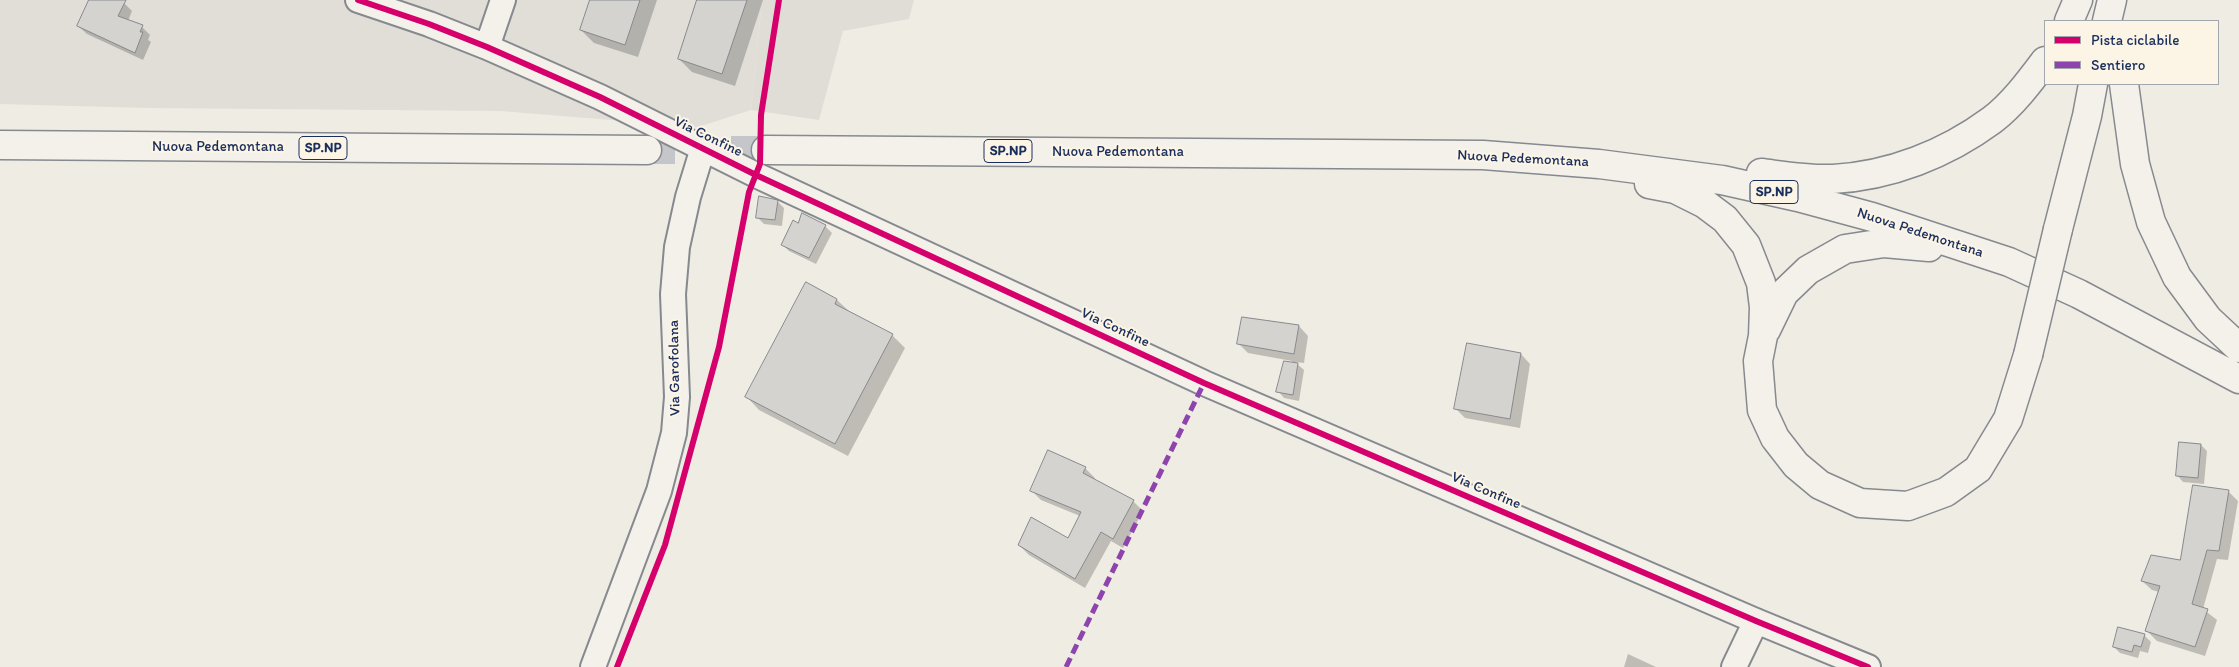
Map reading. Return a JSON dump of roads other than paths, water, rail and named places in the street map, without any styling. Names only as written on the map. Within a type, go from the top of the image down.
[{"type":"main road","points":[[2069,20],[2078,0]]},
{"type":"main road","points":[[2100,20],[2101,0]]},
{"type":"main road","points":[[2107,20],[2112,0]]},
{"type":"main road","points":[[2119,0],[2120,20]]},
{"type":"main road","points":[[1531,158],[1567,152],[1601,151],[1628,153],[1809,179],[1834,179],[1874,173],[1917,162],[1965,138],[1993,119],[2026,86],[2044,62]]},
{"type":"main road","points":[[1250,152],[1340,166],[1504,171],[1637,182],[1675,189],[1705,204],[1725,219],[1746,245],[1761,283],[1763,336],[1758,361],[1762,410],[1775,438],[1796,465],[1820,485],[1860,503],[1908,506],[1946,492],[1978,469],[2008,419],[2028,355],[2088,116],[2093,85]]},
{"type":"main road","points":[[2124,85],[2135,164],[2151,222],[2177,277],[2208,319],[2239,348]]},
{"type":"main road","name":"Nuova Pedemontana","points":[[0,145],[647,150]]},
{"type":"main road","name":"Nuova Pedemontana","points":[[766,150],[1425,154],[1531,158],[1648,169],[1722,180],[1798,197],[1872,217],[2009,262],[2078,294],[2239,379]]},
{"type":"main road","points":[[1763,336],[1784,293],[1808,270],[1845,249],[1884,243],[1940,248],[2009,262]]},
{"type":"street","name":"Via Confine","points":[[358,0],[429,24],[487,47],[600,97],[756,175],[1204,383],[1756,621],[1868,667]]},
{"type":"street","points":[[487,47],[503,0]]},
{"type":"street","name":"Via Garofolana","points":[[593,667],[625,586],[659,491],[674,433],[677,397],[674,311],[677,247],[688,197],[703,148]]},
{"type":"street","points":[[1734,667],[1756,621]]},
{"type":"tunnel","points":[[647,150],[766,150]]}]
